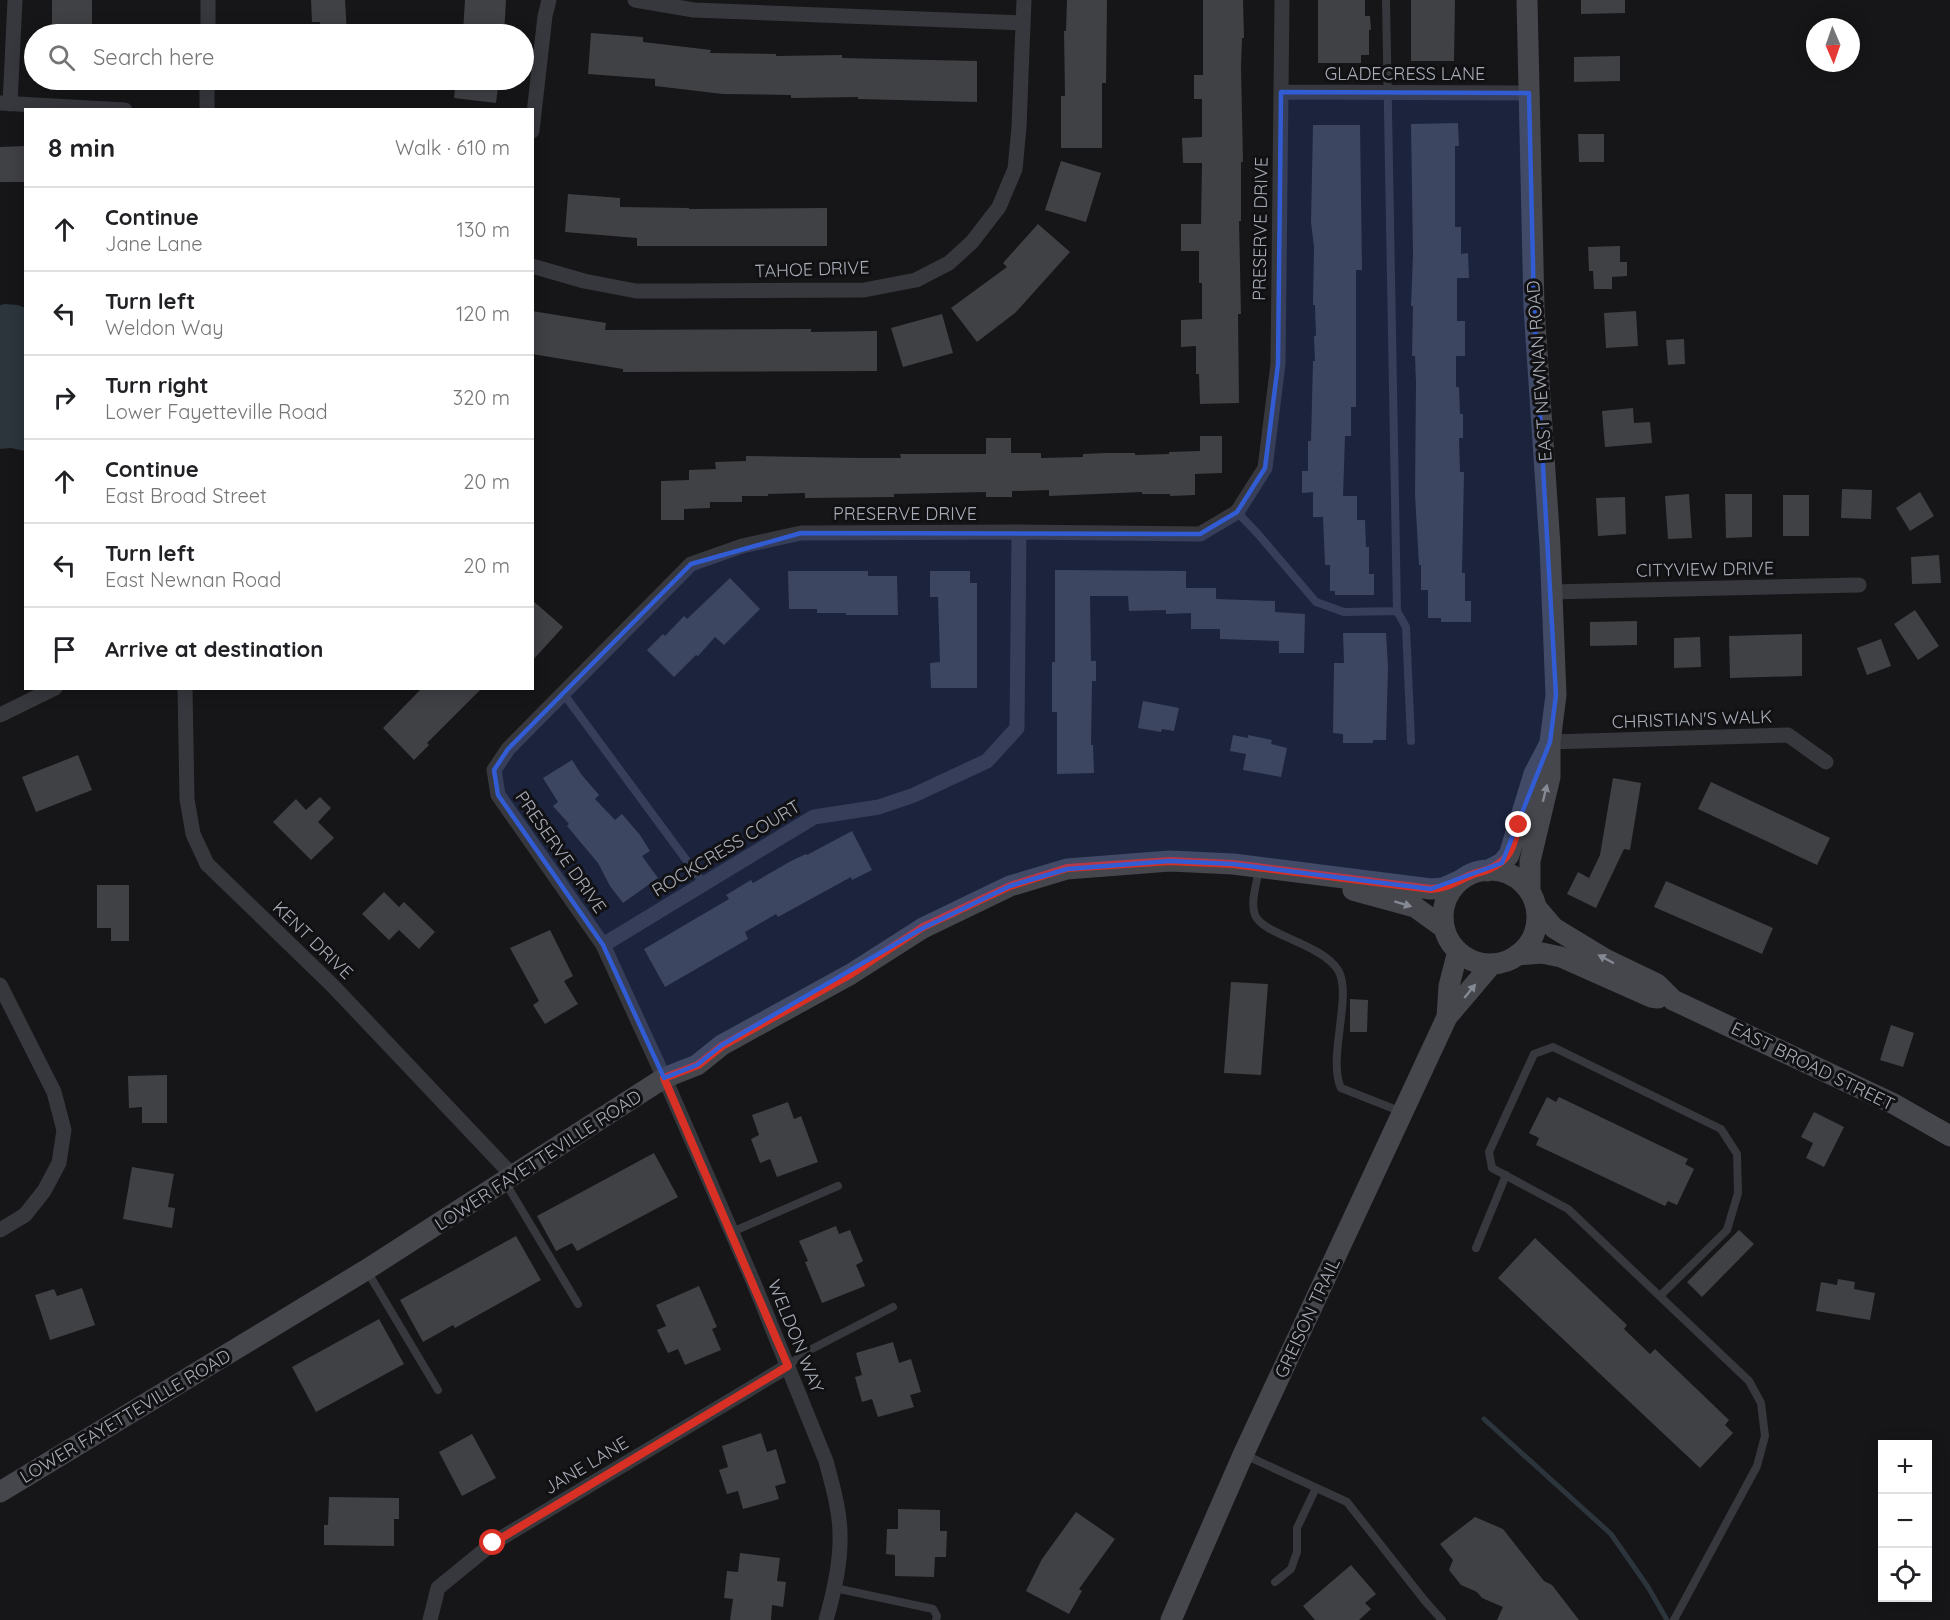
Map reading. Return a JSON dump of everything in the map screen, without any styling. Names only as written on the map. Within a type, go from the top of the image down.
[{"type":"street","points":[[15,0],[5,104],[84,108]]},
{"type":"street","points":[[208,0],[208,24]]},
{"type":"street","points":[[534,113],[545,16],[549,0]]},
{"type":"street","points":[[635,0],[694,10],[1023,23]]},
{"type":"street","name":"TAHOE DRIVE","points":[[534,267],[584,281],[636,291],[864,290],[916,280],[949,263],[972,242],[999,207],[1015,169],[1024,0]]},
{"type":"street","name":"PRESERVE DRIVE","points":[[664,1078],[603,945],[498,795],[494,770],[508,749],[691,564],[742,546],[801,533],[1200,534],[1237,512],[1265,468],[1278,363],[1282,0]]},
{"type":"street","name":"EAST NEWNAN ROAD","points":[[1527,0],[1534,308],[1550,546],[1556,695],[1550,777],[1530,861],[1533,899]]},
{"type":"street","points":[[207,90],[207,108]]},
{"type":"street","name":"GLADECRESS LANE","points":[[1281,92],[1529,93]]},
{"type":"street","name":"ROCKCRESS COURT","points":[[603,945],[814,817],[879,807],[914,795],[987,761],[1017,728],[1019,532]]},
{"type":"street","name":"CITYVIEW DRIVE","points":[[1551,592],[1859,585]]},
{"type":"street","points":[[0,715],[51,690]]},
{"type":"street","name":"KENT DRIVE","points":[[185,690],[187,799],[193,834],[207,864],[332,985],[509,1179]]},
{"type":"street","name":"CHRISTIAN'S WALK","points":[[1551,742],[1788,735],[1826,762]]},
{"type":"street","name":"EAST NEWNAN ROAD","points":[[1486,871],[1502,863],[1509,855],[1534,774],[1551,742]]},
{"type":"street","name":"LOWER FAYETTEVILLE ROAD","points":[[0,1492],[366,1270],[664,1078],[698,1065],[722,1046],[851,974],[923,927],[1010,886],[1067,868],[1170,861],[1259,868],[1431,889],[1443,888],[1463,879]]},
{"type":"street","points":[[1486,871],[1470,875],[1456,885],[1446,901],[1444,928],[1452,945],[1458,951],[1474,961],[1492,964]]},
{"type":"street","name":"EAST BROAD STREET","points":[[1486,871],[1511,875],[1533,899],[1554,928],[1605,959],[1657,984],[1673,1000]]},
{"type":"street","name":"LOWER FAYETTEVILLE ROAD","points":[[1308,874],[1332,885],[1415,907],[1444,928]]},
{"type":"street","points":[[1517,955],[1530,942],[1534,934],[1537,916],[1533,899]]},
{"type":"street","name":"GREISON TRAIL","points":[[1447,1017],[1449,986],[1458,951]]},
{"type":"street","name":"EAST BROAD STREET","points":[[1492,964],[1501,963],[1517,955],[1542,953],[1561,957],[1651,997],[1673,1000],[1894,1104],[1950,1136]]},
{"type":"street","name":"GREISON TRAIL","points":[[1171,1620],[1243,1455],[1447,1017],[1492,964]]},
{"type":"street","points":[[0,986],[54,1092],[64,1130],[59,1163],[44,1191],[25,1215],[0,1230]]},
{"type":"street","name":"WELDON WAY","points":[[664,1078],[732,1233],[826,1461],[833,1487],[840,1533],[835,1588],[826,1620]]},
{"type":"street","name":"JANE LANE","points":[[430,1620],[438,1588],[493,1543],[788,1366]]},
{"type":"lane","points":[[1386,0],[1397,611],[1406,627],[1411,741]]},
{"type":"lane","points":[[1237,512],[1316,602],[1344,612],[1397,611]]},
{"type":"lane","points":[[563,693],[704,884]]},
{"type":"lane","points":[[1259,868],[1254,900],[1255,915],[1263,925],[1328,958],[1339,972],[1342,990],[1338,1037],[1338,1080],[1341,1088],[1403,1113]]},
{"type":"lane","points":[[1660,1296],[1728,1230],[1738,1193],[1737,1154],[1721,1129],[1553,1047],[1534,1054],[1489,1152],[1492,1168],[1568,1209],[1749,1381],[1761,1403],[1765,1436],[1757,1466],[1674,1620]]},
{"type":"lane","points":[[1476,1248],[1506,1175]]},
{"type":"lane","points":[[509,1179],[578,1304]]},
{"type":"lane","points":[[732,1233],[838,1186]]},
{"type":"lane","points":[[366,1270],[438,1390]]},
{"type":"lane","points":[[788,1366],[804,1353],[892,1307]]},
{"type":"lane","points":[[1243,1455],[1347,1502],[1442,1620]]},
{"type":"lane","points":[[1275,1582],[1291,1569],[1297,1552],[1297,1528],[1316,1488]]},
{"type":"lane","points":[[835,1588],[933,1609],[937,1616],[936,1620]]},
{"type":"highlighted area","points":[[1281,92],[1529,93],[1534,308],[1556,695],[1550,742],[1502,863],[1431,889],[1233,864],[1170,861],[1067,869],[1010,886],[923,928],[722,1045],[697,1065],[664,1078],[603,945],[498,795],[494,770],[508,749],[691,564],[801,533],[1200,534],[1237,512],[1265,468],[1278,364]]},
{"type":"shaded area","points":[[0,305],[18,305],[24,308],[24,451],[11,448],[0,449]]},
{"type":"building","points":[[52,0],[92,0],[92,24],[52,24]]},
{"type":"building","points":[[311,0],[345,0],[346,24],[312,22]]},
{"type":"building","points":[[465,0],[506,0],[505,24],[464,24]]},
{"type":"building","points":[[1067,0],[1107,0],[1106,83],[1102,83],[1102,148],[1061,148],[1061,96],[1065,96],[1064,31],[1066,31]]},
{"type":"building","points":[[1203,0],[1243,0],[1244,38],[1242,38],[1241,67],[1243,162],[1241,162],[1241,221],[1239,221],[1241,314],[1238,314],[1239,403],[1200,404],[1199,374],[1196,374],[1196,346],[1181,347],[1181,320],[1202,319],[1199,251],[1181,251],[1181,224],[1201,224],[1202,163],[1183,163],[1182,138],[1202,137],[1202,99],[1194,99],[1194,75],[1203,75]]},
{"type":"building","points":[[1318,0],[1365,0],[1365,16],[1370,16],[1371,30],[1369,30],[1369,55],[1361,55],[1361,63],[1318,63]]},
{"type":"building","points":[[1411,0],[1455,0],[1454,61],[1411,61]]},
{"type":"building","points":[[1581,0],[1625,0],[1625,13],[1581,14]]},
{"type":"building","points":[[591,33],[643,37],[643,42],[711,50],[710,53],[776,54],[776,56],[842,55],[842,58],[977,61],[977,102],[858,99],[858,97],[791,98],[791,95],[723,94],[655,86],[655,79],[588,74]]},
{"type":"building","points":[[1620,56],[1620,81],[1574,82],[1574,57]]},
{"type":"building","points":[[455,90],[498,90],[496,103],[454,98]]},
{"type":"building","points":[[1458,123],[1459,146],[1455,146],[1455,227],[1461,227],[1461,254],[1468,253],[1469,278],[1457,278],[1457,321],[1465,321],[1465,356],[1456,356],[1456,387],[1459,387],[1460,414],[1463,414],[1463,438],[1459,438],[1460,472],[1464,472],[1462,573],[1465,573],[1465,601],[1471,601],[1471,622],[1441,622],[1441,618],[1428,618],[1428,590],[1421,590],[1421,565],[1419,565],[1415,494],[1416,383],[1415,356],[1412,356],[1413,306],[1411,306],[1413,255],[1411,124]]},
{"type":"building","points":[[1313,125],[1360,125],[1362,270],[1356,270],[1356,407],[1351,407],[1351,436],[1345,436],[1343,496],[1357,496],[1357,520],[1365,520],[1366,547],[1369,547],[1369,574],[1374,574],[1374,595],[1335,595],[1335,591],[1330,591],[1330,565],[1325,565],[1323,517],[1313,517],[1313,492],[1302,493],[1302,471],[1308,471],[1308,441],[1311,441],[1314,336],[1316,336],[1315,305],[1313,305],[1314,247],[1311,222]]},
{"type":"building","points":[[1578,134],[1604,134],[1604,162],[1579,162]]},
{"type":"building","points":[[24,146],[24,182],[0,182],[0,147]]},
{"type":"building","points":[[1061,161],[1101,173],[1086,222],[1045,210]]},
{"type":"building","points":[[568,194],[620,198],[620,207],[827,208],[827,246],[637,246],[637,238],[565,232]]},
{"type":"building","points":[[1038,224],[1070,252],[1015,313],[977,342],[951,308],[1007,267],[1003,263]]},
{"type":"building","points":[[1620,246],[1620,262],[1627,262],[1627,276],[1612,277],[1612,289],[1594,289],[1593,271],[1589,271],[1588,247]]},
{"type":"building","points":[[534,311],[606,323],[605,330],[877,331],[877,371],[623,372],[623,369],[534,354]]},
{"type":"building","points":[[1636,311],[1638,346],[1606,348],[1604,313]]},
{"type":"building","points":[[942,314],[953,353],[903,367],[891,328]]},
{"type":"building","points":[[1684,339],[1685,364],[1668,365],[1666,340]]},
{"type":"building","points":[[1633,408],[1634,423],[1650,422],[1652,443],[1605,447],[1602,411]]},
{"type":"building","points":[[1200,436],[1222,436],[1222,473],[1195,474],[1195,495],[1170,496],[1170,494],[1142,494],[1142,492],[1049,496],[1049,490],[1012,491],[1012,497],[986,497],[986,492],[894,494],[894,497],[805,498],[805,493],[768,494],[768,496],[742,496],[742,502],[710,502],[710,508],[684,509],[684,520],[661,520],[661,481],[689,480],[689,470],[716,469],[715,462],[746,461],[746,456],[901,458],[900,454],[986,454],[986,438],[1011,438],[1011,453],[1041,453],[1041,458],[1083,457],[1083,454],[1106,453],[1169,454],[1169,452],[1200,451]]},
{"type":"building","points":[[1842,489],[1872,490],[1871,519],[1841,518]]},
{"type":"building","points":[[1920,492],[1934,516],[1910,531],[1896,508]]},
{"type":"building","points":[[1689,494],[1692,538],[1668,539],[1665,496]]},
{"type":"building","points":[[1725,494],[1752,494],[1752,537],[1726,538]]},
{"type":"building","points":[[1783,495],[1809,495],[1809,536],[1783,536]]},
{"type":"building","points":[[1625,497],[1626,534],[1598,536],[1596,498]]},
{"type":"building","points":[[1939,555],[1941,583],[1912,584],[1911,557]]},
{"type":"building","points":[[1055,570],[1186,571],[1186,588],[1216,588],[1216,599],[1275,601],[1275,612],[1305,614],[1304,653],[1279,653],[1279,641],[1220,639],[1220,629],[1191,629],[1191,613],[1166,614],[1166,610],[1129,611],[1128,596],[1090,596],[1091,661],[1096,661],[1096,681],[1092,681],[1091,745],[1093,745],[1094,773],[1057,774],[1057,712],[1052,712],[1052,662],[1055,662]]},
{"type":"building","points":[[788,571],[868,571],[868,576],[897,576],[898,615],[846,615],[846,613],[817,613],[817,609],[789,609]]},
{"type":"building","points":[[930,571],[970,571],[970,583],[977,583],[977,688],[931,688],[930,663],[940,662],[938,597],[930,597]]},
{"type":"building","points":[[730,578],[760,609],[724,645],[715,637],[674,677],[647,650],[663,634],[665,636],[684,616],[687,619]]},
{"type":"building","points":[[534,602],[563,627],[534,659]]},
{"type":"building","points":[[1915,610],[1939,646],[1918,660],[1894,624]]},
{"type":"building","points":[[1637,621],[1637,645],[1590,646],[1590,622]]},
{"type":"building","points":[[1343,633],[1386,633],[1388,668],[1386,740],[1373,740],[1373,743],[1343,743],[1343,734],[1333,733],[1334,663],[1344,663]]},
{"type":"building","points":[[1802,634],[1802,676],[1730,678],[1729,636]]},
{"type":"building","points":[[1700,637],[1701,667],[1674,668],[1674,638]]},
{"type":"building","points":[[1881,639],[1891,666],[1867,675],[1857,648]]},
{"type":"building","points":[[420,690],[480,690],[427,743],[429,745],[414,760],[383,728]]},
{"type":"building","points":[[1143,701],[1179,708],[1174,731],[1162,729],[1161,732],[1138,728]]},
{"type":"building","points":[[1233,735],[1248,738],[1248,735],[1272,740],[1271,744],[1287,748],[1281,777],[1243,770],[1246,754],[1230,751]]},
{"type":"building","points":[[78,755],[92,790],[36,812],[22,777]]},
{"type":"building","points":[[572,760],[599,795],[595,799],[615,820],[622,814],[650,851],[642,856],[658,878],[623,903],[610,886],[598,863],[553,806],[558,802],[543,778]]},
{"type":"building","points":[[1613,778],[1641,783],[1630,850],[1624,849],[1596,908],[1567,894],[1578,872],[1589,878],[1600,855]]},
{"type":"building","points":[[1711,782],[1830,838],[1817,865],[1698,809]]},
{"type":"building","points":[[320,797],[331,808],[318,822],[334,838],[311,860],[273,822],[296,799],[306,810]]},
{"type":"building","points":[[852,831],[872,870],[852,880],[851,877],[778,917],[776,914],[745,932],[748,939],[665,987],[644,949],[729,899],[726,895],[751,880],[753,883],[791,861]]},
{"type":"building","points":[[1666,881],[1773,928],[1762,954],[1654,907]]},
{"type":"building","points":[[97,885],[129,885],[129,941],[111,941],[111,928],[97,928]]},
{"type":"building","points":[[384,892],[399,907],[404,902],[435,932],[419,949],[399,930],[389,940],[362,914]]},
{"type":"building","points":[[550,930],[573,976],[564,981],[578,1004],[545,1024],[533,1005],[539,1001],[510,948]]},
{"type":"building","points":[[1231,982],[1268,984],[1261,1075],[1224,1073]]},
{"type":"building","points":[[1350,999],[1368,1000],[1367,1032],[1350,1032]]},
{"type":"building","points":[[1891,1025],[1914,1033],[1903,1067],[1880,1060]]},
{"type":"building","points":[[167,1075],[167,1123],[142,1123],[142,1107],[129,1108],[128,1076]]},
{"type":"building","points":[[1547,1097],[1556,1102],[1559,1097],[1688,1159],[1685,1164],[1694,1169],[1677,1205],[1668,1201],[1665,1206],[1536,1145],[1539,1138],[1529,1133]]},
{"type":"building","points":[[788,1102],[794,1119],[801,1116],[818,1162],[777,1177],[770,1159],[760,1163],[751,1139],[759,1135],[752,1115]]},
{"type":"building","points":[[1814,1112],[1844,1127],[1824,1167],[1806,1158],[1813,1143],[1801,1137]]},
{"type":"building","points":[[654,1153],[678,1197],[577,1251],[572,1243],[556,1251],[537,1216]]},
{"type":"building","points":[[132,1167],[174,1174],[168,1207],[175,1208],[172,1228],[123,1219]]},
{"type":"building","points":[[836,1226],[839,1234],[850,1230],[863,1261],[856,1265],[865,1286],[822,1303],[799,1241]]},
{"type":"building","points":[[1739,1230],[1754,1244],[1702,1297],[1687,1282]]},
{"type":"building","points":[[516,1236],[541,1280],[455,1328],[453,1325],[423,1342],[400,1300]]},
{"type":"building","points":[[1535,1238],[1627,1325],[1624,1329],[1650,1354],[1655,1349],[1729,1420],[1725,1425],[1733,1433],[1700,1468],[1498,1278]]},
{"type":"building","points":[[1838,1279],[1855,1282],[1854,1289],[1875,1293],[1870,1320],[1816,1311],[1821,1282],[1837,1285]]},
{"type":"building","points":[[699,1286],[717,1327],[712,1329],[721,1350],[685,1365],[678,1349],[668,1353],[657,1330],[666,1326],[656,1305]]},
{"type":"building","points":[[82,1288],[95,1325],[50,1340],[35,1295],[54,1289],[57,1296]]},
{"type":"building","points":[[379,1319],[404,1364],[316,1412],[292,1367]]},
{"type":"building","points":[[893,1342],[899,1363],[911,1359],[921,1392],[910,1395],[914,1407],[878,1417],[872,1399],[862,1402],[855,1377],[862,1375],[856,1353]]},
{"type":"building","points":[[761,1433],[767,1452],[776,1449],[786,1483],[775,1486],[779,1499],[743,1509],[738,1491],[727,1494],[719,1470],[728,1467],[722,1446]]},
{"type":"building","points":[[472,1434],[496,1478],[462,1496],[439,1452]]},
{"type":"building","points":[[329,1497],[399,1498],[399,1519],[394,1519],[394,1546],[324,1545],[324,1525],[328,1525]]},
{"type":"building","points":[[898,1509],[940,1510],[940,1531],[947,1531],[946,1557],[935,1557],[934,1577],[895,1576],[895,1555],[886,1554],[887,1529],[898,1529]]},
{"type":"building","points":[[1076,1512],[1115,1539],[1079,1589],[1082,1591],[1069,1614],[1026,1591],[1042,1559]]},
{"type":"building","points":[[1475,1517],[1503,1529],[1544,1581],[1552,1585],[1579,1620],[1497,1620],[1503,1607],[1461,1585],[1449,1570],[1453,1560],[1440,1544]]},
{"type":"building","points":[[740,1553],[780,1558],[777,1581],[786,1582],[783,1607],[772,1605],[771,1620],[730,1620],[733,1599],[724,1598],[727,1571],[738,1572]]},
{"type":"building","points":[[1351,1565],[1376,1594],[1365,1603],[1371,1609],[1359,1620],[1315,1620],[1303,1606]]},
{"type":"waterway","points":[[1484,1419],[1611,1534],[1648,1587],[1667,1620]]},
{"type":"route","points":[[493,1543],[788,1366],[664,1078],[698,1065],[722,1046],[851,974],[923,927],[1010,886],[1067,868],[1170,861],[1233,864],[1431,889],[1443,888],[1502,863],[1509,855],[1519,825]]}]
